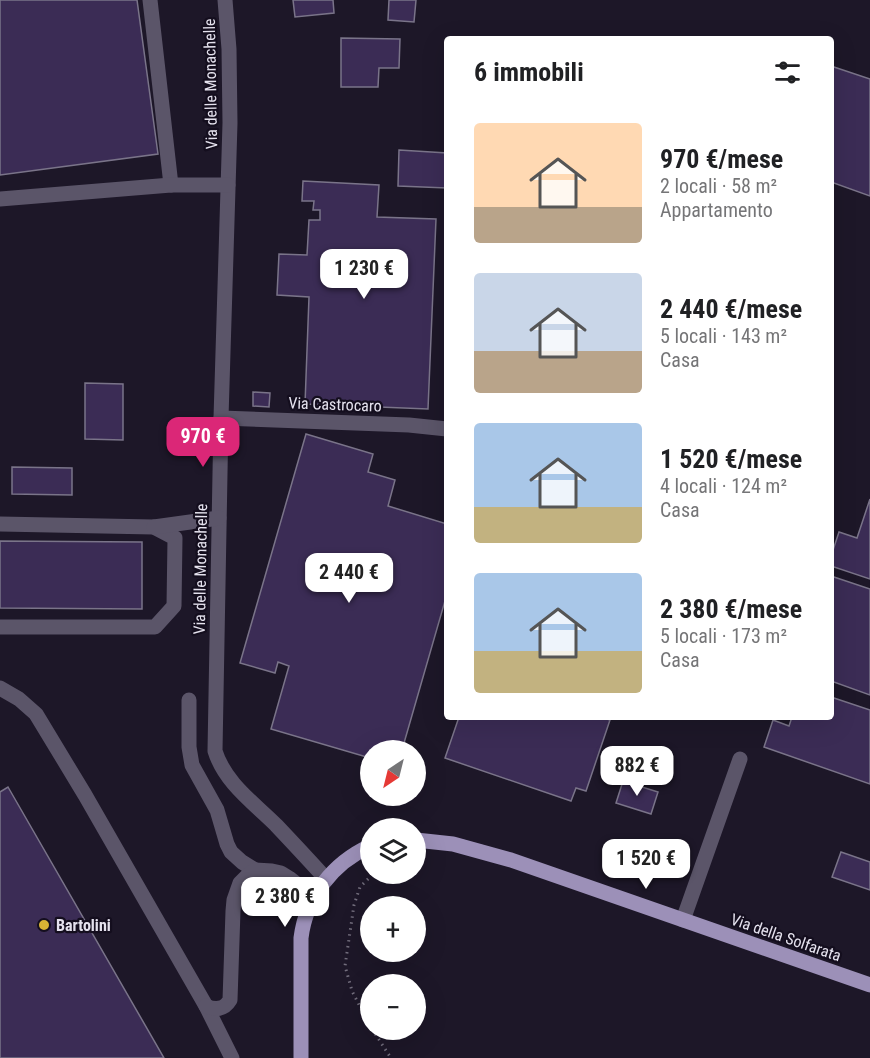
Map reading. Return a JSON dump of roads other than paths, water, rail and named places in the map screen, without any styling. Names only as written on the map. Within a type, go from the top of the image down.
[{"type":"main road","name":"Via della Solfarata","points":[[426,841],[453,844],[511,860],[870,985]]},
{"type":"main road","points":[[301,1058],[301,938],[304,918],[313,897],[327,879],[342,863],[360,851]]},
{"type":"street","points":[[150,0],[171,185]]},
{"type":"street","name":"Via delle Monachelle","points":[[225,0],[229,49],[230,123],[221,418],[215,751],[223,769],[240,790],[327,879]]},
{"type":"street","points":[[0,199],[171,185],[228,185]]},
{"type":"street","name":"Via Castrocaro","points":[[221,418],[410,425],[444,429]]},
{"type":"street","points":[[0,524],[154,527],[219,518]]},
{"type":"street","points":[[0,627],[155,627],[174,606],[175,538],[154,527]]},
{"type":"street","points":[[0,688],[19,699],[36,714],[206,1005],[232,1058]]},
{"type":"street","points":[[189,700],[189,747],[192,765],[217,810],[224,837],[231,852],[255,870],[281,873],[313,897]]},
{"type":"street","points":[[683,920],[740,759]]},
{"type":"street","points":[[206,1005],[214,1009],[222,1008],[230,1000],[234,900],[240,883],[255,870]]},
{"type":"place","name":"Bartolini","points":[[44,925]]}]
